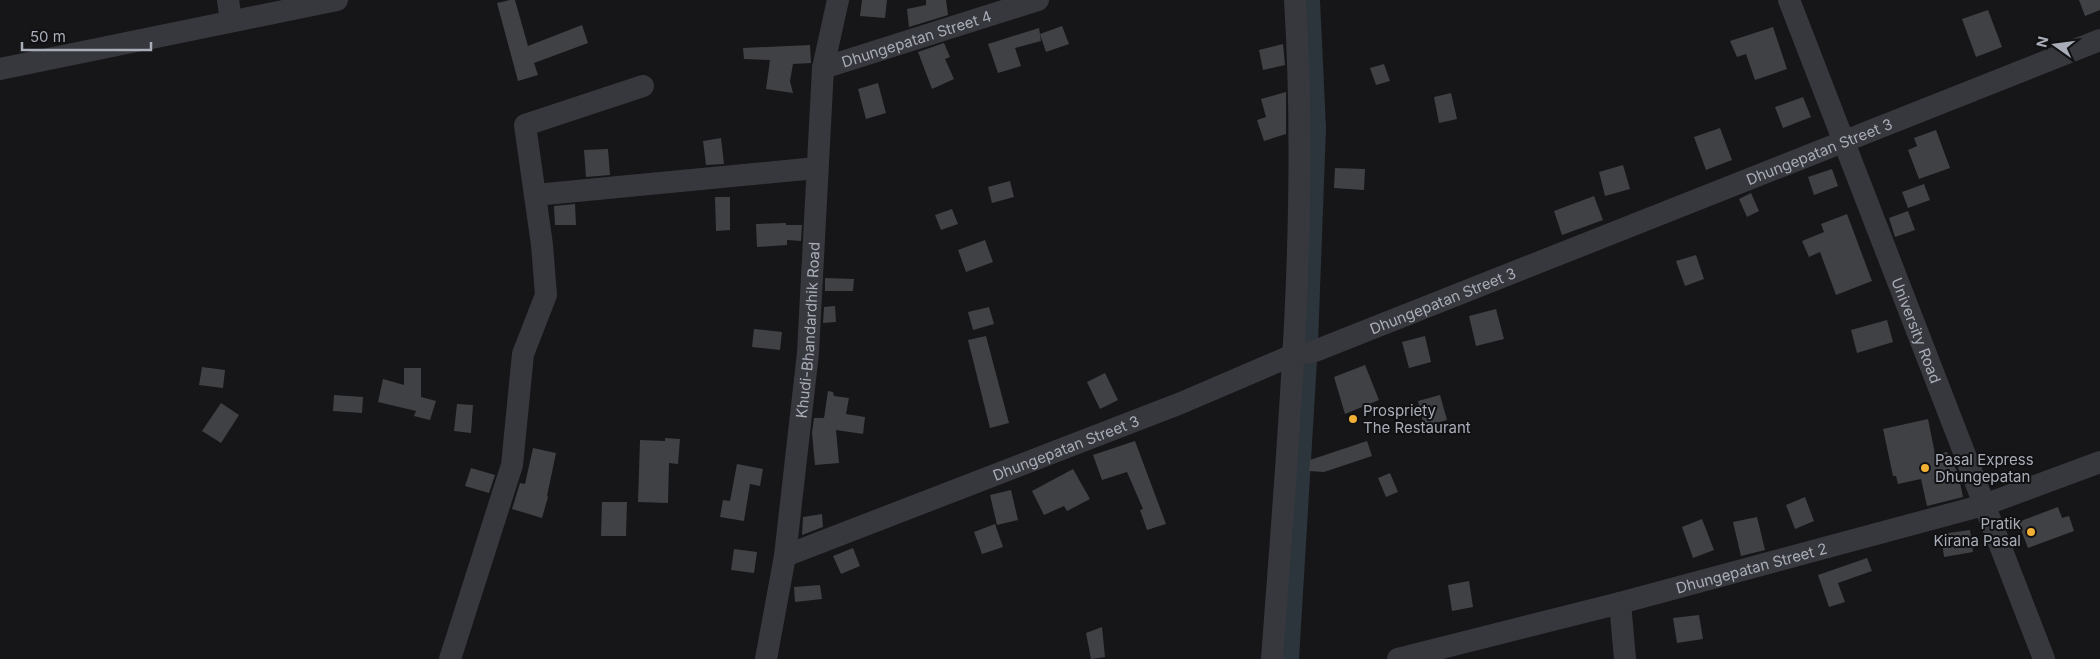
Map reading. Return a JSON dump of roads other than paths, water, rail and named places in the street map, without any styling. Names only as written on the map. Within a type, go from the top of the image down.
[{"type":"street","points":[[0,69],[229,10],[337,0]]},
{"type":"street","name":"Khudi-Bhandardhik Road","points":[[766,659],[785,556],[808,353],[816,168],[823,68],[838,0]]},
{"type":"street","name":"Dhungepatan Street 4","points":[[823,68],[1038,0]]},
{"type":"street","points":[[1272,659],[1294,354],[1300,163],[1300,68],[1295,0]]},
{"type":"street","name":"University Road","points":[[1789,0],[2044,659]]},
{"type":"street","name":"Dhungepatan Street 3","points":[[785,556],[1181,403],[1294,354],[1315,351],[1842,140],[2100,40]]},
{"type":"street","points":[[450,659],[512,465],[523,354],[546,295],[535,195],[524,125],[643,86]]},
{"type":"street","points":[[535,195],[816,168]]},
{"type":"street","name":"Dhungepatan Street 2","points":[[1398,659],[1442,653],[1984,505],[2100,462]]},
{"type":"street","points":[[1620,603],[1625,659]]},
{"type":"waterway","points":[[1309,343],[1317,128],[1311,0]]},
{"type":"waterway","points":[[1290,659],[1308,360]]},
{"type":"place","name":"Prospriety The Restaurant","points":[[1353,419]]},
{"type":"place","name":"Pasal Express Dhungepatan","points":[[1925,468]]},
{"type":"place","name":"Pratik Kirana Pasal","points":[[2031,532]]}]
